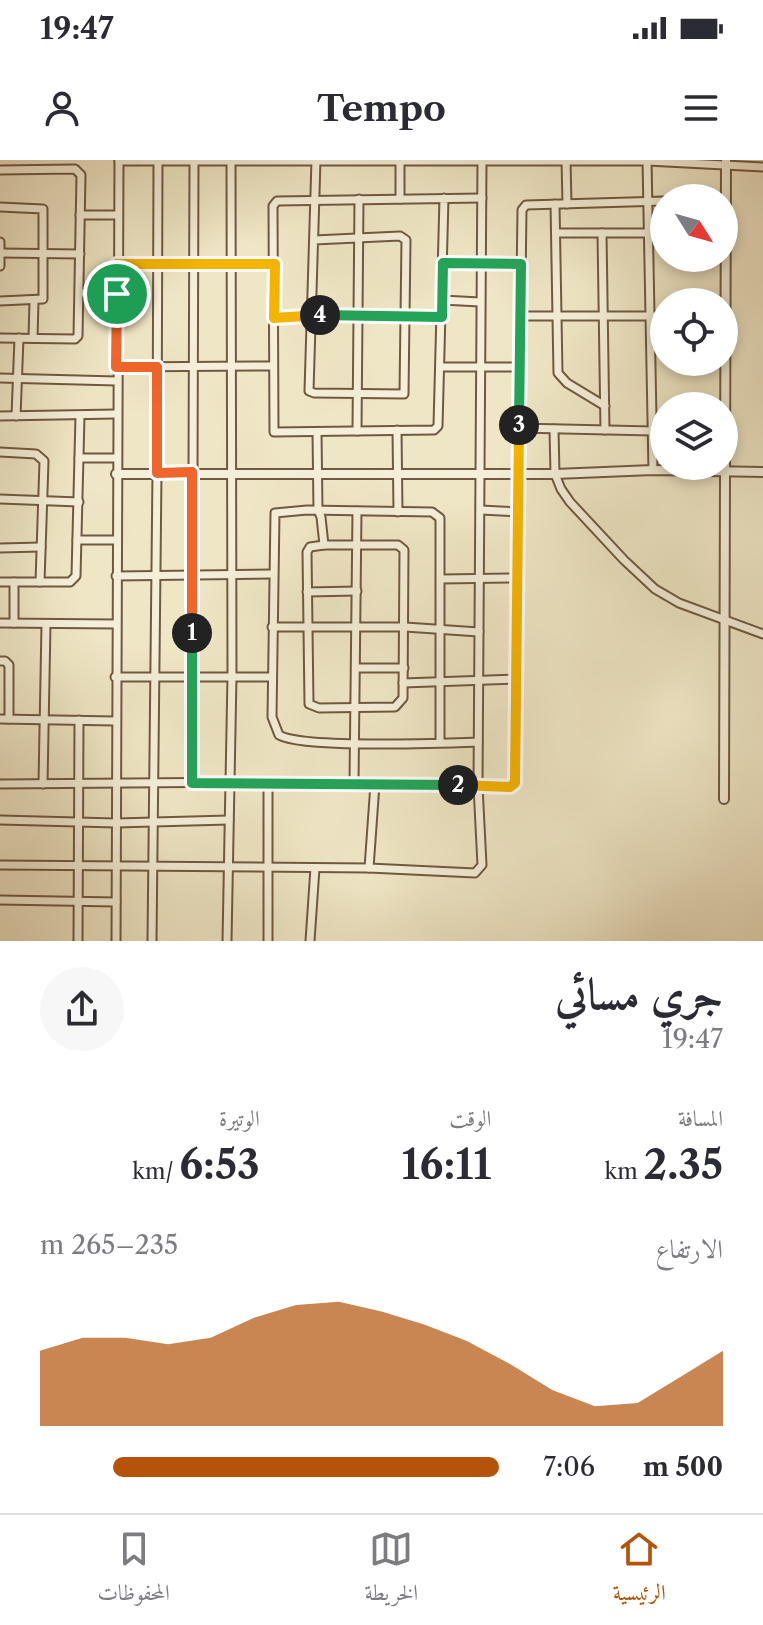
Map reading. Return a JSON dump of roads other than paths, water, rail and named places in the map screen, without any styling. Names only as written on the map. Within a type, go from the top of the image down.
[{"type":"street","points":[[15,160],[15,170]]},
{"type":"street","points":[[314,240],[400,236],[406,240],[404,394],[309,391],[316,160]]},
{"type":"street","points":[[647,160],[650,288]]},
{"type":"street","points":[[116,941],[115,540],[119,161],[647,160],[763,167]]},
{"type":"street","points":[[152,941],[158,161]]},
{"type":"street","points":[[192,783],[194,161]]},
{"type":"street","points":[[227,941],[232,676],[231,161]]},
{"type":"street","points":[[400,161],[400,199]]},
{"type":"street","points":[[0,865],[369,868],[475,873],[479,870],[482,865],[478,742],[482,161]]},
{"type":"street","points":[[566,161],[567,204]]},
{"type":"street","points":[[725,184],[726,163]]},
{"type":"street","points":[[0,170],[79,171],[80,215],[78,336],[75,339],[0,338]]},
{"type":"street","points":[[444,198],[438,426],[434,430],[277,433],[272,430],[273,206],[281,199],[315,200],[359,199],[400,199],[444,198],[482,198]]},
{"type":"street","points":[[357,431],[359,199]]},
{"type":"street","points":[[0,784],[268,782],[510,787],[515,783],[524,207],[648,201]]},
{"type":"street","points":[[555,204],[558,373],[567,383],[605,406]]},
{"type":"street","points":[[0,207],[43,209],[45,255],[44,297],[40,301],[0,301]]},
{"type":"street","points":[[80,215],[117,215]]},
{"type":"street","points":[[556,233],[649,233]]},
{"type":"street","points":[[602,233],[605,430]]},
{"type":"street","points":[[0,242],[0,266]]},
{"type":"street","points":[[1,253],[80,254]]},
{"type":"street","points":[[443,263],[521,264]]},
{"type":"street","points":[[117,264],[275,264]]},
{"type":"street","points":[[80,293],[117,294]]},
{"type":"street","points":[[442,300],[480,302]]},
{"type":"street","points":[[33,338],[34,301]]},
{"type":"street","points":[[274,318],[358,315],[442,317]]},
{"type":"street","points":[[521,316],[650,316]]},
{"type":"street","points":[[16,416],[19,338]]},
{"type":"street","points":[[116,367],[273,366]]},
{"type":"street","points":[[441,367],[520,367]]},
{"type":"street","points":[[0,378],[117,381]]},
{"type":"street","points":[[0,416],[116,414]]},
{"type":"street","points":[[0,582],[74,580],[80,416]]},
{"type":"street","points":[[519,428],[650,431]]},
{"type":"street","points":[[554,429],[555,474],[561,489],[624,560],[655,589],[679,603],[763,634]]},
{"type":"street","points":[[397,430],[398,512]]},
{"type":"street","points":[[317,432],[318,510],[324,545]]},
{"type":"street","points":[[0,452],[36,454],[44,461],[40,582]]},
{"type":"street","points":[[79,458],[116,458]]},
{"type":"street","points":[[116,474],[555,474],[650,470]]},
{"type":"street","points":[[738,472],[763,472]]},
{"type":"street","points":[[724,799],[725,480]]},
{"type":"street","points":[[0,499],[79,502]]},
{"type":"street","points":[[440,743],[440,518],[432,512],[318,510],[275,513],[271,677],[272,722],[279,735],[302,741],[440,743],[478,742]]},
{"type":"street","points":[[481,510],[518,512]]},
{"type":"street","points":[[354,783],[357,511]]},
{"type":"street","points":[[77,540],[115,540]]},
{"type":"street","points":[[324,545],[357,545],[398,545],[404,550],[403,698],[395,707],[319,708],[309,704],[308,549],[324,545]]},
{"type":"street","points":[[0,548],[41,547]]},
{"type":"street","points":[[116,576],[273,574]]},
{"type":"street","points":[[441,579],[517,578]]},
{"type":"street","points":[[14,582],[14,623]]},
{"type":"street","points":[[307,592],[357,591]]},
{"type":"street","points":[[0,623],[116,624]]},
{"type":"street","points":[[43,784],[46,624]]},
{"type":"street","points":[[272,627],[405,627],[479,632]]},
{"type":"street","points":[[0,661],[9,665],[4,719],[115,721]]},
{"type":"street","points":[[356,668],[404,668]]},
{"type":"street","points":[[115,677],[271,677]]},
{"type":"street","points":[[403,683],[516,679]]},
{"type":"street","points":[[78,941],[79,720]]},
{"type":"street","points":[[268,782],[268,941]]},
{"type":"street","points":[[369,868],[375,784]]},
{"type":"street","points":[[0,820],[116,823],[229,820]]},
{"type":"street","points":[[310,941],[315,868]]},
{"type":"street","points":[[0,900],[116,902]]}]
